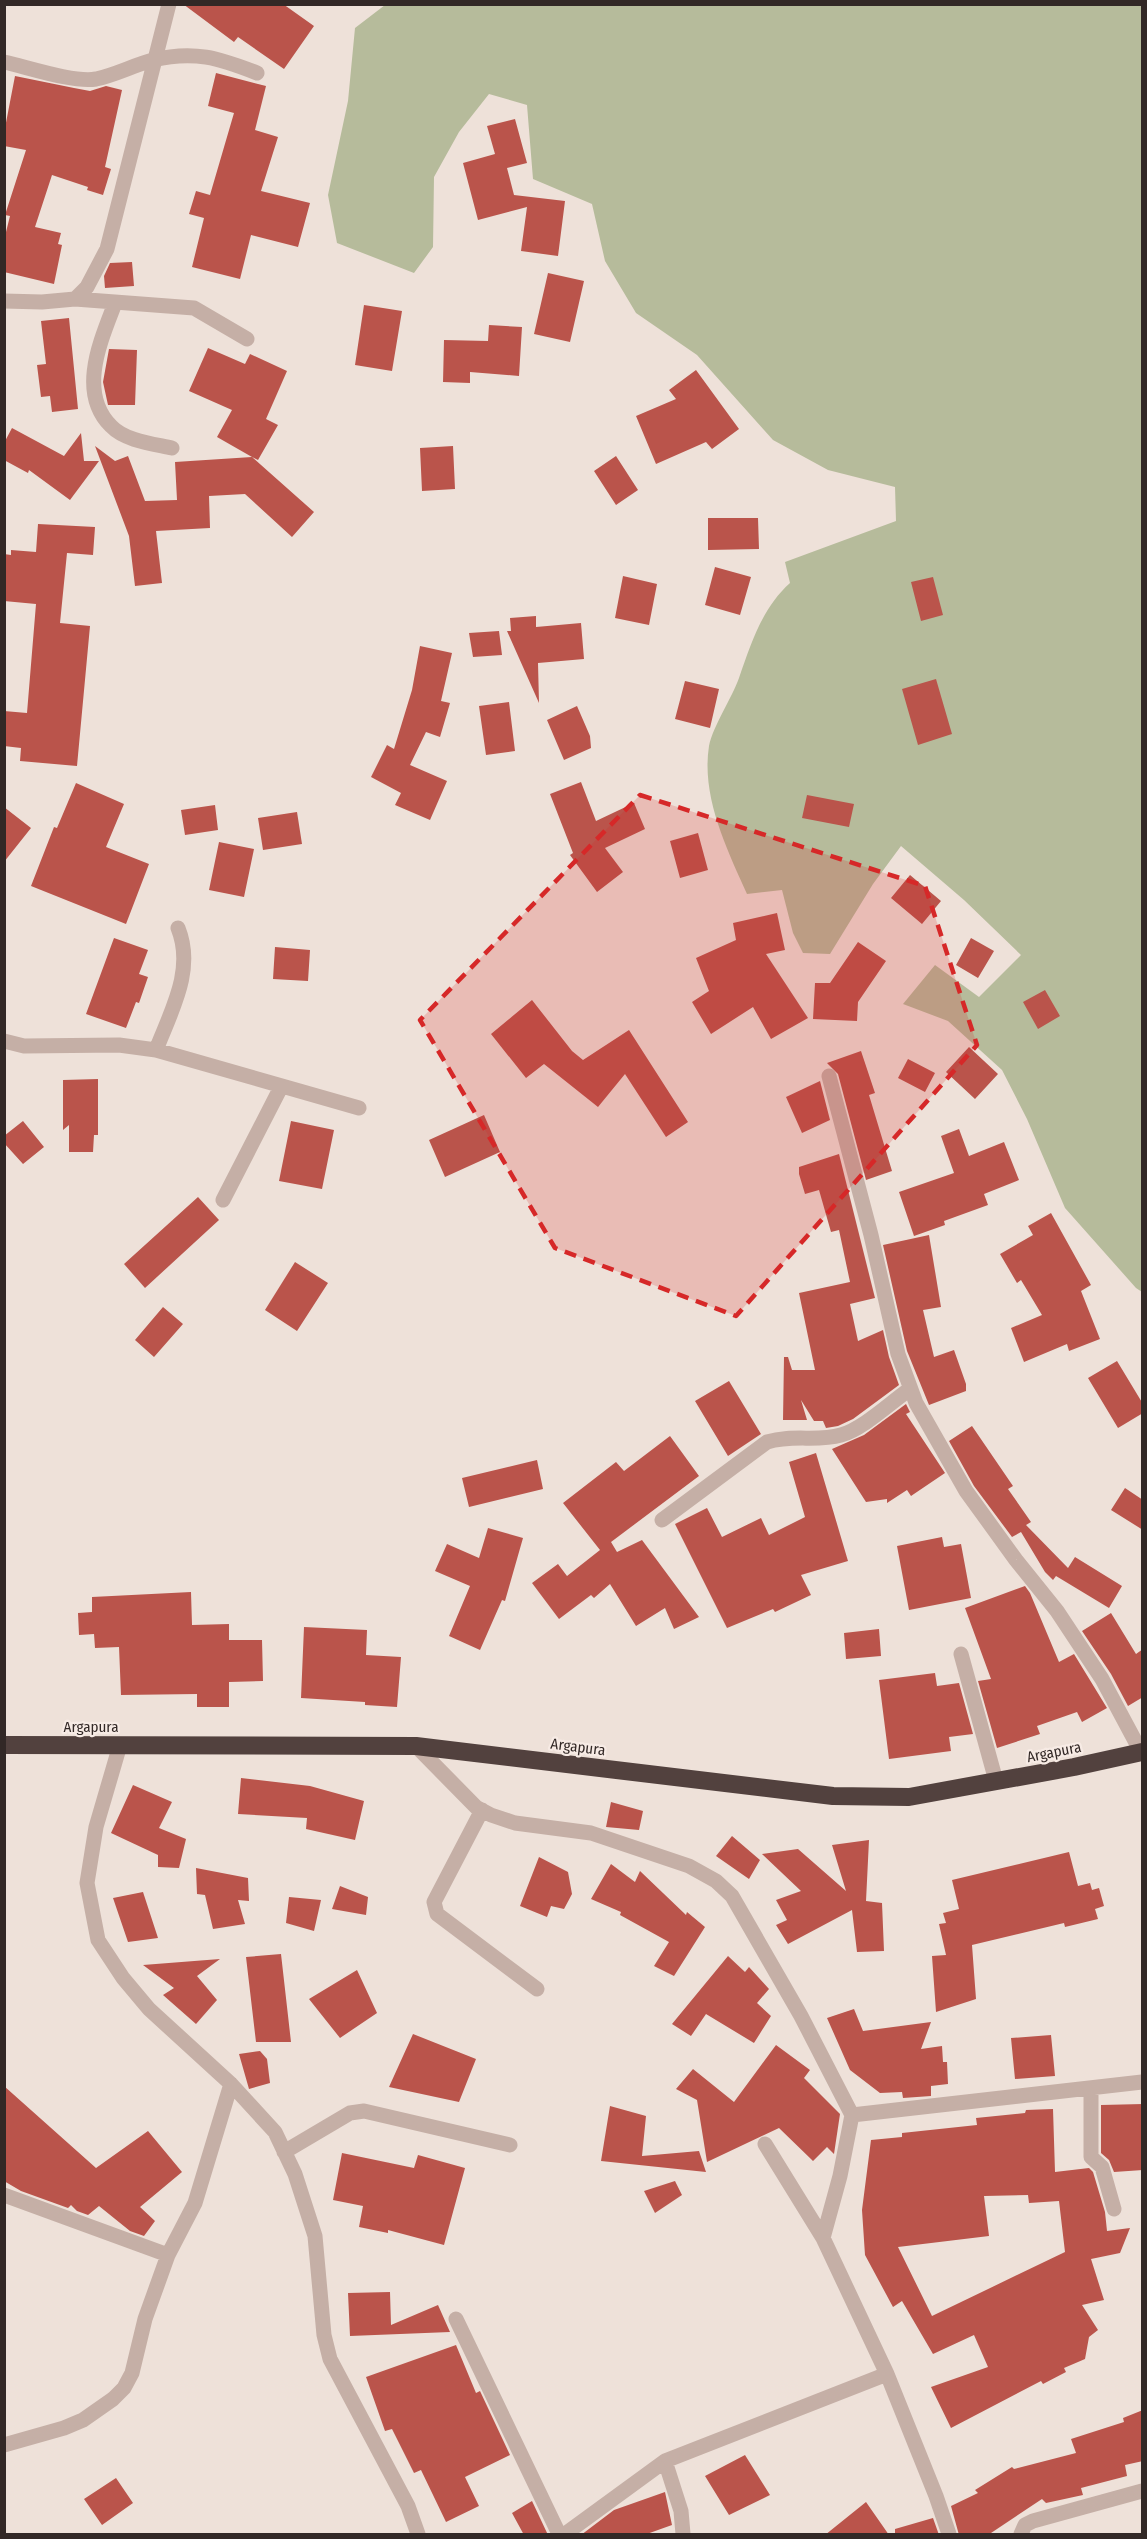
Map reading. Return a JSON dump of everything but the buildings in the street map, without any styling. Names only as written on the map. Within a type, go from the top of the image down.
[{"type":"highway","name":"Argapura","points":[[4,1745],[416,1746],[833,1796],[868,1798],[909,1797],[1074,1767],[1142,1752]]},
{"type":"street","points":[[75,299],[87,287],[107,249],[169,4]]},
{"type":"street","points":[[4,62],[76,78],[95,79],[153,60],[183,55],[217,58],[257,72]]},
{"type":"street","points":[[4,302],[75,299],[194,308],[247,339]]},
{"type":"street","points":[[115,303],[96,353],[94,388],[100,410],[112,427],[134,439],[172,448]]},
{"type":"street","points":[[156,1050],[185,969],[184,943],[178,928]]},
{"type":"street","points":[[4,1041],[24,1046],[119,1045],[156,1050],[360,1108]]},
{"type":"street","points":[[829,1076],[871,1235],[897,1354],[916,1403],[966,1491],[1057,1611],[1102,1679],[1142,1752]]},
{"type":"street","points":[[223,1200],[281,1087]]},
{"type":"street","points":[[662,1520],[767,1442],[780,1438],[841,1435],[854,1429],[910,1389]]},
{"type":"street","points":[[961,1654],[996,1781]]},
{"type":"street","points":[[120,1745],[96,1827],[87,1883],[98,1940],[123,1978],[149,2009],[231,2084],[274,2132],[295,2174],[315,2236],[322,2326],[330,2359],[408,2506],[417,2535]]},
{"type":"street","points":[[416,1746],[476,1807],[491,1815],[515,1823],[591,1833],[689,1866],[716,1881],[732,1896],[801,2016],[852,2115],[840,2176],[823,2238]]},
{"type":"street","points":[[482,1810],[434,1902],[437,1914],[537,1989]]},
{"type":"street","points":[[852,2115],[1143,2082]]},
{"type":"street","points":[[4,2445],[64,2428],[83,2420],[124,2388],[132,2373],[146,2319],[168,2255],[195,2203],[231,2084]]},
{"type":"street","points":[[1091,2088],[1092,2157],[1102,2166],[1114,2210]]},
{"type":"street","points":[[284,2152],[350,2113],[364,2111],[510,2145]]},
{"type":"street","points":[[765,2144],[823,2238],[887,2374],[936,2496],[949,2535]]},
{"type":"street","points":[[4,2195],[168,2255]]},
{"type":"street","points":[[456,2319],[559,2535]]},
{"type":"street","points":[[565,2535],[665,2461],[887,2374]]},
{"type":"street","points":[[665,2461],[681,2511],[683,2535]]},
{"type":"street","points":[[1021,2535],[1025,2525],[1034,2521],[1143,2492]]},
{"type":"highlighted area","points":[[640,795],[925,886],[977,1045],[736,1316],[555,1248],[420,1020]]},
{"type":"green space","points":[[385,5],[1142,5],[1142,1292],[1065,1208],[1027,1119],[1002,1070],[948,1021],[903,1004],[935,965],[979,997],[1021,955],[964,900],[901,846],[873,884],[830,954],[803,953],[793,933],[782,890],[747,894],[724,841],[712,803],[708,765],[709,746],[714,730],[736,686],[758,627],[780,593],[790,583],[785,562],[896,521],[895,487],[828,470],[773,440],[697,355],[636,313],[605,261],[592,204],[533,179],[527,105],[489,94],[459,132],[434,177],[433,247],[414,273],[337,243],[328,195],[348,101],[355,28]]}]
